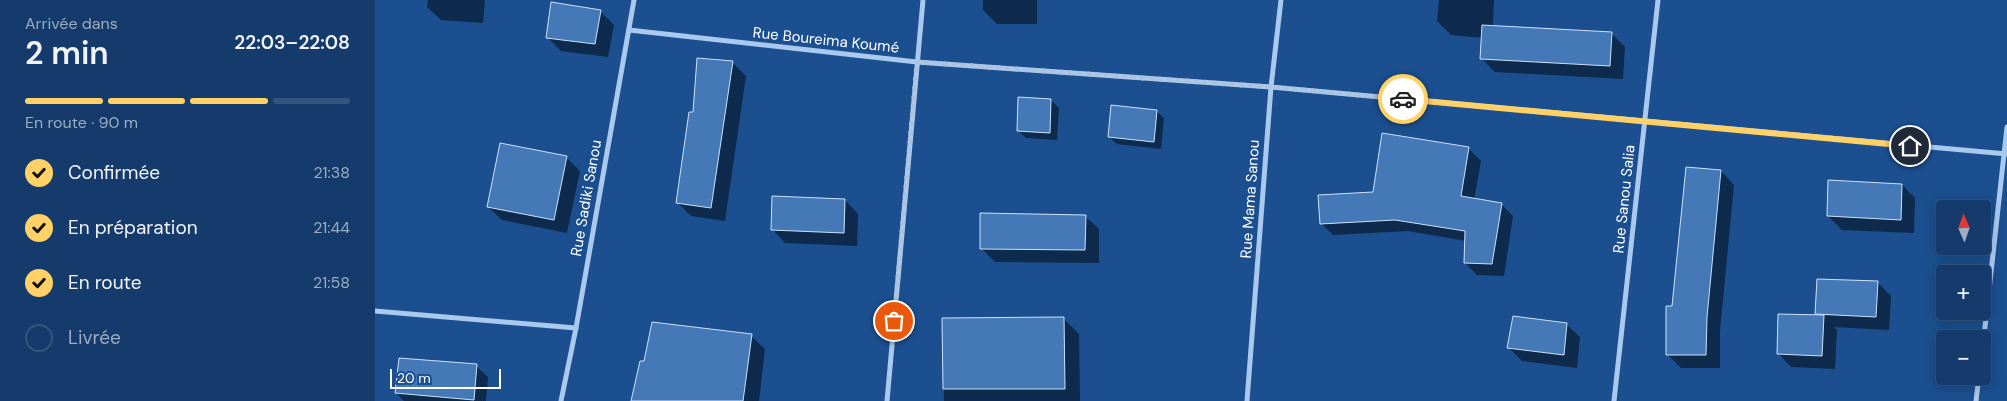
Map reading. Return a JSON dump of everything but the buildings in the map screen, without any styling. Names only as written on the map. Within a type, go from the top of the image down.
[{"type":"street","name":"Rue Sadiki Sanou","points":[[561,401],[576,328],[634,0]]},
{"type":"street","points":[[887,401],[923,0]]},
{"type":"street","name":"Rue Mama Sanou","points":[[1247,401],[1271,87],[1281,0]]},
{"type":"street","name":"Rue Sanou Salia","points":[[1614,401],[1658,0]]},
{"type":"street","name":"Rue Boureima Koumé","points":[[629,30],[917,62],[1271,87],[2006,154]]},
{"type":"street","points":[[1985,330],[2006,154],[2007,127]]},
{"type":"street","points":[[375,311],[576,328]]},
{"type":"street","points":[[1976,401],[1978,385]]},
{"type":"way so far","points":[[894,321],[917,62],[1271,87],[1403,99]]},
{"type":"route","points":[[1403,99],[1910,146]]}]
